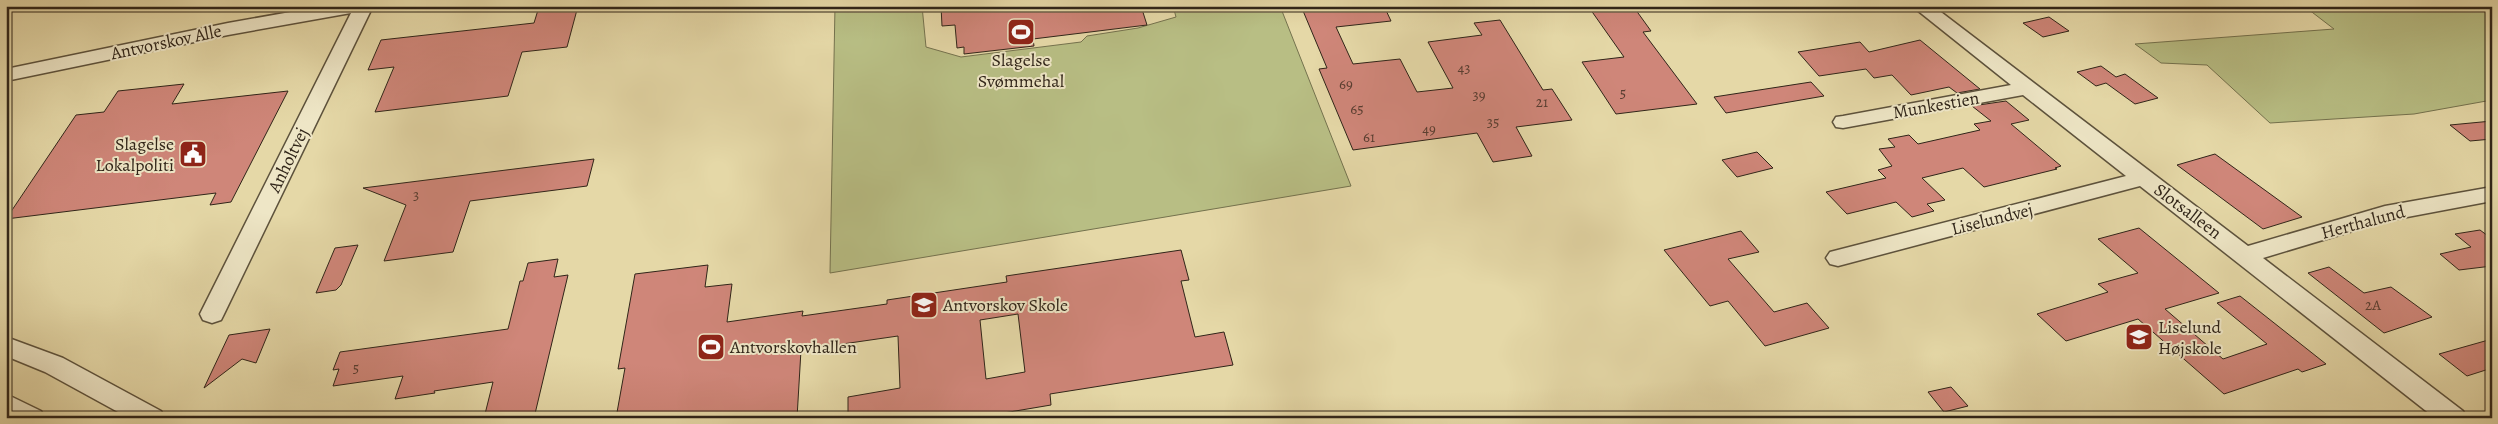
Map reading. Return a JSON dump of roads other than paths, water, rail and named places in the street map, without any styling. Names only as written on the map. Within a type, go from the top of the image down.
[{"type":"street","name":"Antvorskov Alle","points":[[6,75],[228,29],[357,6]]},
{"type":"street","name":"Anholtvej","points":[[212,314],[364,6]]},
{"type":"street","name":"Slotsalleen","points":[[1921,6],[2454,418]]},
{"type":"street","name":"Munkestien","points":[[1843,122],[2029,88]]},
{"type":"street","name":"Liselundvej","points":[[1838,258],[2145,178]]},
{"type":"street","name":"Herthalund","points":[[2245,255],[2385,214],[2489,197]]},
{"type":"street","points":[[6,346],[54,364],[152,418]]},
{"type":"street","points":[[6,404],[32,418]]},
{"type":"place","name":"Slagelse Svømmehal","points":[[1021,32]]},
{"type":"place","name":"Slagelse Lokalpoliti","points":[[193,154]]},
{"type":"place","name":"Antvorskov Skole","points":[[924,305]]},
{"type":"place","name":"Liselund Højskole","points":[[2139,337]]},
{"type":"place","name":"Antvorskovhallen","points":[[711,347]]}]
